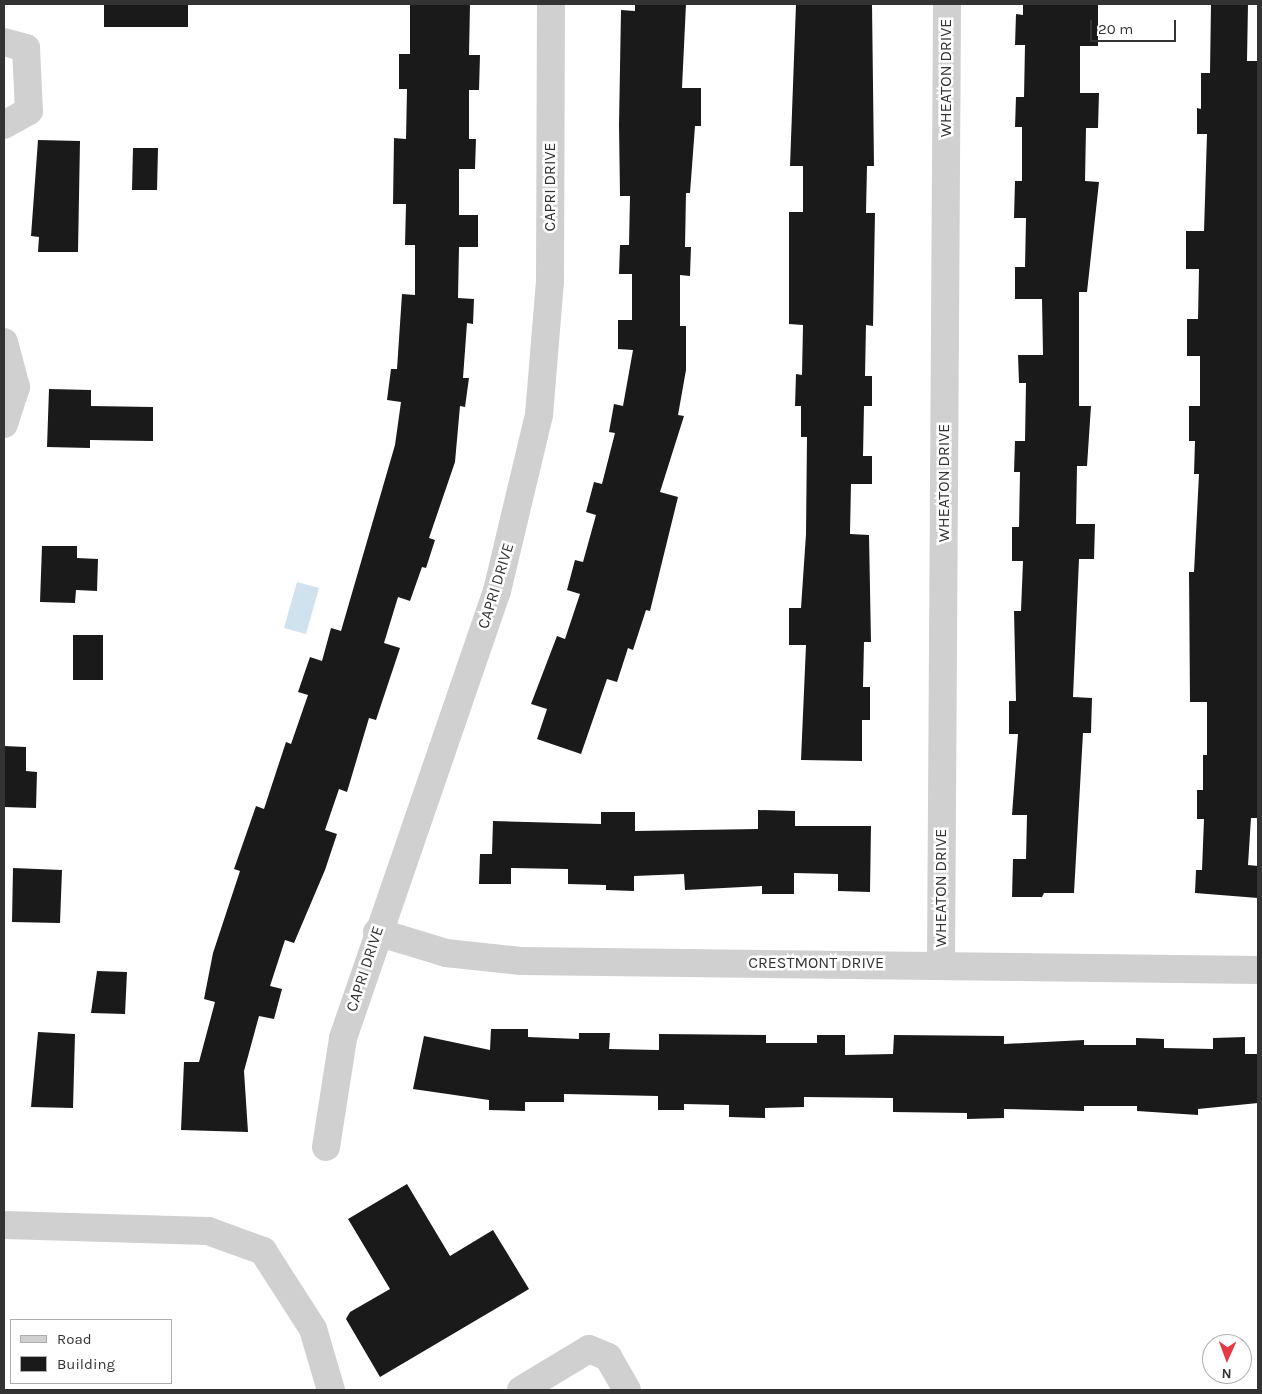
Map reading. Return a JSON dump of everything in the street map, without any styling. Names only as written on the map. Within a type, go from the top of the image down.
[{"type":"street","name":"CAPRI DRIVE","points":[[326,1147],[342,1038],[377,932],[497,591],[539,415],[550,282],[551,4]]},
{"type":"street","name":"WHEATON DRIVE","points":[[941,963],[947,4]]},
{"type":"street","points":[[4,42],[26,48],[29,111],[4,124]]},
{"type":"street","points":[[4,342],[16,387],[4,424]]},
{"type":"street","name":"CRESTMONT DRIVE","points":[[377,932],[446,953],[521,962],[941,963],[1258,970]]},
{"type":"street","points":[[4,1225],[208,1231],[263,1251],[313,1329],[331,1390]]},
{"type":"street","points":[[521,1390],[589,1349],[608,1358],[627,1390]]},
{"type":"water","points":[[297,582],[319,588],[306,634],[284,628]]},
{"type":"building","points":[[104,4],[188,4],[188,27],[104,27]]},
{"type":"building","points":[[410,4],[470,4],[469,55],[480,55],[479,90],[469,90],[469,139],[476,139],[475,169],[459,169],[459,215],[478,215],[478,247],[459,247],[458,298],[474,299],[473,324],[467,323],[463,378],[469,378],[465,407],[460,406],[455,462],[429,538],[435,540],[426,568],[422,567],[410,601],[398,597],[384,643],[400,648],[376,720],[369,718],[347,792],[339,789],[325,830],[337,834],[325,870],[294,943],[285,940],[270,986],[282,989],[274,1019],[259,1016],[244,1071],[248,1132],[181,1130],[184,1062],[199,1062],[215,1002],[204,999],[213,953],[240,871],[234,869],[256,806],[264,809],[286,742],[291,744],[308,695],[298,692],[310,657],[322,661],[331,628],[341,631],[395,445],[401,402],[387,400],[391,369],[397,369],[402,294],[415,295],[415,245],[405,245],[406,204],[393,204],[394,138],[406,139],[407,89],[399,89],[399,54],[410,54]]},
{"type":"building","points":[[635,4],[686,4],[682,88],[701,88],[701,126],[695,126],[690,193],[686,193],[685,247],[691,247],[690,276],[680,275],[680,326],[686,326],[686,370],[678,415],[684,416],[660,492],[678,497],[650,611],[646,610],[633,650],[628,648],[617,682],[607,679],[581,754],[537,739],[547,709],[531,704],[557,636],[565,639],[580,594],[567,590],[575,560],[583,562],[596,515],[586,512],[594,482],[602,484],[615,433],[609,432],[614,404],[623,406],[633,350],[618,349],[618,320],[632,320],[632,274],[619,274],[620,245],[629,245],[630,196],[620,196],[619,125],[621,10],[635,11]]},
{"type":"building","points":[[796,4],[872,4],[874,166],[867,166],[866,213],[875,213],[873,326],[866,325],[865,376],[872,376],[872,406],[864,406],[863,456],[872,456],[872,484],[851,484],[850,534],[869,535],[871,642],[864,642],[863,687],[870,687],[870,720],[862,720],[862,761],[801,760],[806,645],[789,645],[789,608],[801,608],[806,534],[807,437],[801,437],[801,406],[795,406],[796,374],[802,375],[803,325],[789,324],[789,212],[803,212],[803,166],[790,166]]},
{"type":"building","points":[[1023,4],[1098,4],[1098,46],[1080,46],[1080,93],[1099,93],[1098,128],[1086,128],[1085,181],[1099,182],[1087,292],[1079,292],[1079,406],[1091,406],[1087,466],[1077,466],[1076,524],[1095,524],[1094,559],[1079,559],[1073,697],[1092,698],[1091,733],[1083,733],[1074,893],[1044,893],[1042,897],[1012,897],[1013,859],[1026,859],[1027,815],[1012,815],[1018,734],[1009,734],[1009,701],[1016,701],[1014,611],[1021,611],[1023,561],[1012,561],[1012,527],[1019,527],[1020,472],[1014,472],[1015,441],[1025,441],[1026,383],[1019,383],[1018,355],[1043,355],[1042,299],[1015,299],[1015,267],[1025,267],[1026,218],[1014,218],[1015,181],[1022,181],[1022,127],[1015,127],[1016,97],[1024,97],[1025,45],[1015,45],[1016,14],[1023,15]]},
{"type":"building","points":[[1211,4],[1248,4],[1247,61],[1258,61],[1258,818],[1251,818],[1248,865],[1258,866],[1258,898],[1195,893],[1196,870],[1202,870],[1204,819],[1197,819],[1197,790],[1203,790],[1203,755],[1207,755],[1207,702],[1190,702],[1189,572],[1194,572],[1199,474],[1194,474],[1195,441],[1189,441],[1189,406],[1200,406],[1200,356],[1187,356],[1187,319],[1198,319],[1199,269],[1186,269],[1186,231],[1204,231],[1207,134],[1197,134],[1197,108],[1201,109],[1201,73],[1210,73]]},
{"type":"building","points":[[38,140],[80,141],[78,252],[38,252],[39,237],[31,236]]},
{"type":"building","points":[[133,148],[158,148],[157,190],[132,190]]},
{"type":"building","points":[[49,389],[91,390],[91,406],[153,407],[153,441],[90,440],[90,448],[47,447]]},
{"type":"building","points":[[42,546],[77,546],[77,558],[98,559],[97,591],[76,590],[75,603],[40,602]]},
{"type":"building","points":[[73,635],[103,635],[103,680],[73,680]]},
{"type":"building","points":[[4,746],[26,747],[26,771],[37,772],[36,808],[4,807]]},
{"type":"building","points":[[758,810],[795,811],[795,826],[871,826],[870,892],[838,891],[838,874],[794,873],[794,894],[762,894],[762,886],[685,890],[684,874],[634,876],[634,891],[606,890],[606,885],[568,884],[568,869],[511,868],[511,884],[479,884],[480,854],[492,854],[493,821],[601,824],[601,812],[635,812],[635,831],[758,829]]},
{"type":"building","points":[[13,868],[62,870],[60,923],[12,922]]},
{"type":"building","points":[[97,971],[127,972],[125,1014],[91,1013]]},
{"type":"building","points":[[491,1029],[528,1029],[528,1037],[579,1039],[579,1033],[610,1033],[609,1049],[659,1050],[659,1034],[766,1035],[766,1043],[817,1043],[817,1035],[845,1035],[845,1055],[893,1054],[894,1035],[1004,1036],[1004,1044],[1084,1040],[1084,1045],[1136,1045],[1136,1038],[1164,1039],[1164,1048],[1213,1049],[1213,1038],[1245,1037],[1245,1054],[1258,1054],[1258,1103],[1198,1109],[1198,1115],[1137,1111],[1137,1106],[1084,1106],[1084,1111],[1004,1109],[1004,1118],[967,1119],[967,1113],[893,1112],[893,1098],[804,1097],[804,1107],[765,1108],[765,1118],[729,1117],[729,1105],[684,1104],[684,1110],[658,1110],[658,1096],[564,1094],[564,1102],[525,1102],[525,1111],[489,1110],[489,1100],[413,1089],[424,1036],[490,1050]]},
{"type":"building","points":[[38,1032],[75,1034],[73,1108],[31,1107]]},
{"type":"building","points":[[407,1184],[450,1256],[493,1230],[529,1289],[380,1377],[346,1319],[350,1312],[390,1289],[348,1219]]}]
